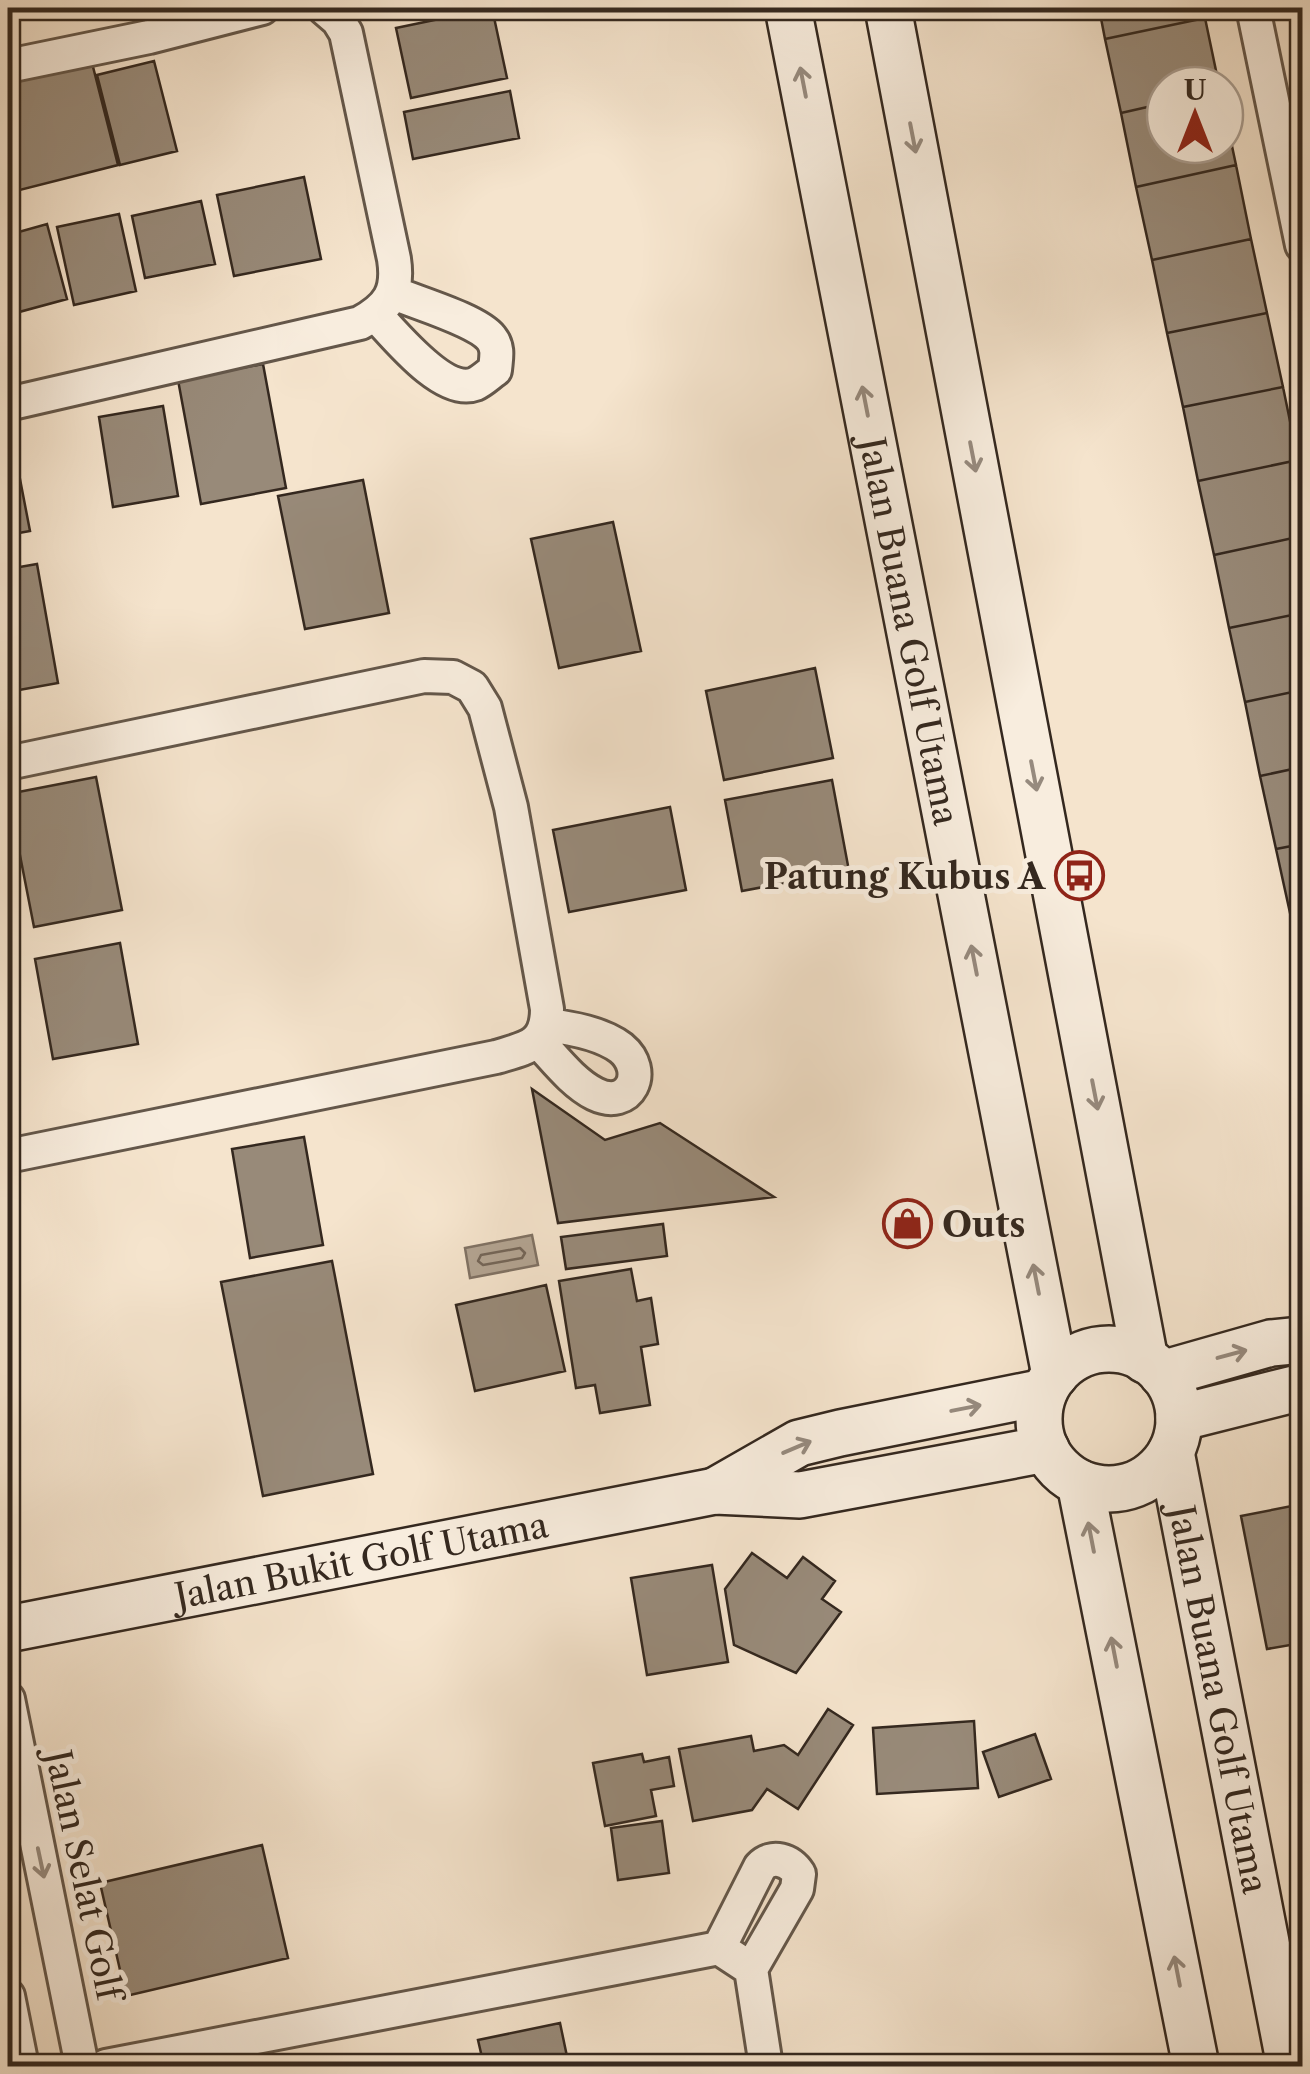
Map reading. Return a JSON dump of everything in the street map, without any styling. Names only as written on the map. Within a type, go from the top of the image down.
[{"type":"main road","name":"Jalan Buana Golf Utama","points":[[788,8],[1050,1383]]},
{"type":"main road","points":[[888,8],[1154,1367]]},
{"type":"main road","points":[[1154,1367],[1302,1340]]},
{"type":"main road","points":[[1108,1349],[1127,1352],[1154,1367],[1175,1394],[1175,1435],[1158,1469],[1142,1481],[1122,1488],[1101,1489],[1080,1483],[1060,1470],[1046,1449],[1040,1430],[1039,1411],[1050,1383],[1070,1361],[1108,1349]]},
{"type":"main road","name":"Jalan Bukit Golf Utama","points":[[715,1492],[799,1444],[1050,1383]]},
{"type":"main road","points":[[1175,1435],[1302,1388]]},
{"type":"main road","name":"Jalan Buana Golf Utama","points":[[1175,1435],[1290,2066]]},
{"type":"main road","name":"Jalan Bukit Golf Utama","points":[[8,1629],[715,1492],[800,1495],[1046,1449]]},
{"type":"main road","points":[[1080,1483],[1196,2066]]},
{"type":"street","points":[[8,66],[149,38],[262,8]]},
{"type":"street","points":[[1253,8],[1293,147],[1302,246]]},
{"type":"street","points":[[8,404],[360,323],[384,304],[397,278],[339,12]]},
{"type":"street","points":[[8,763],[424,676],[453,677],[472,688],[485,708],[511,807],[546,996],[542,1033],[521,1050],[8,1156]]},
{"type":"street","name":"Jalan Selat Golf","points":[[8,1699],[82,2066]]},
{"type":"street","points":[[719,1948],[766,1860],[777,1859],[794,1867],[799,1874],[797,1889],[750,1968],[766,2066]]},
{"type":"street","points":[[106,2066],[719,1948],[750,1968]]},
{"type":"street","points":[[8,1996],[22,2066]]},
{"type":"water","points":[[532,1235],[538,1265],[470,1278],[465,1248]]},
{"type":"building","points":[[492,8],[507,78],[411,98],[396,28]]},
{"type":"building","points":[[1099,8],[1202,8],[1205,18],[1105,39]]},
{"type":"building","points":[[1205,18],[1215,65],[1145,65],[1145,108],[1121,113],[1105,39]]},
{"type":"building","points":[[90,55],[118,165],[8,193],[8,75]]},
{"type":"building","points":[[154,61],[177,151],[120,165],[97,75]]},
{"type":"building","points":[[510,91],[519,138],[413,159],[404,112]]},
{"type":"building","points":[[1145,108],[1145,165],[1236,165],[1136,187],[1121,113]]},
{"type":"building","points":[[1236,165],[1251,239],[1152,260],[1136,187]]},
{"type":"building","points":[[304,177],[321,259],[234,276],[217,195]]},
{"type":"building","points":[[201,201],[215,264],[145,278],[132,216]]},
{"type":"building","points":[[119,214],[136,291],[74,305],[57,227]]},
{"type":"building","points":[[47,224],[67,299],[8,315],[8,235]]},
{"type":"building","points":[[1251,239],[1267,313],[1167,333],[1152,260]]},
{"type":"building","points":[[1267,313],[1283,387],[1183,407],[1167,333]]},
{"type":"building","points":[[263,364],[286,488],[201,504],[178,380]]},
{"type":"building","points":[[1283,387],[1298,460],[1198,481],[1183,407]]},
{"type":"building","points":[[163,406],[178,496],[113,507],[99,417]]},
{"type":"building","points":[[8,422],[30,531],[8,535]]},
{"type":"building","points":[[1298,460],[1302,536],[1214,555],[1198,481]]},
{"type":"building","points":[[363,480],[389,613],[305,629],[278,496]]},
{"type":"building","points":[[613,522],[641,651],[559,668],[531,539]]},
{"type":"building","points":[[1302,536],[1302,613],[1229,628],[1214,555]]},
{"type":"building","points":[[37,564],[58,683],[8,692],[8,569]]},
{"type":"building","points":[[1302,613],[1302,690],[1245,702],[1229,628]]},
{"type":"building","points":[[815,668],[833,758],[724,780],[706,691]]},
{"type":"building","points":[[1302,690],[1302,767],[1260,776],[1245,702]]},
{"type":"building","points":[[1302,767],[1302,844],[1276,849],[1260,776]]},
{"type":"building","points":[[96,777],[122,910],[34,927],[8,794]]},
{"type":"building","points":[[832,780],[849,871],[742,891],[725,800]]},
{"type":"building","points":[[670,807],[686,890],[569,912],[553,830]]},
{"type":"building","points":[[8,838],[19,913],[8,915]]},
{"type":"building","points":[[1302,844],[1302,920],[1292,922],[1276,849]]},
{"type":"building","points":[[1302,920],[1302,975],[1292,922]]},
{"type":"building","points":[[120,943],[138,1044],[53,1059],[35,959]]},
{"type":"building","points":[[532,1089],[605,1140],[660,1123],[774,1197],[558,1223]]},
{"type":"building","points":[[304,1137],[323,1245],[250,1258],[232,1149]]},
{"type":"building","points":[[663,1224],[667,1256],[566,1269],[561,1237]]},
{"type":"building","points":[[332,1261],[373,1474],[263,1496],[221,1282]]},
{"type":"building","points":[[631,1269],[637,1301],[651,1298],[658,1344],[641,1347],[650,1405],[600,1413],[595,1385],[576,1388],[559,1281]]},
{"type":"building","points":[[546,1285],[565,1371],[475,1391],[456,1305]]},
{"type":"building","points":[[1302,1504],[1302,1643],[1267,1649],[1241,1516]]},
{"type":"building","points":[[752,1553],[787,1578],[803,1557],[835,1581],[822,1599],[841,1612],[796,1673],[734,1645],[725,1589]]},
{"type":"building","points":[[712,1565],[728,1662],[647,1675],[631,1578]]},
{"type":"building","points":[[828,1709],[853,1725],[798,1809],[767,1789],[752,1810],[693,1821],[679,1749],[751,1736],[754,1751],[784,1745],[798,1755]]},
{"type":"building","points":[[974,1721],[978,1788],[877,1794],[873,1728]]},
{"type":"building","points":[[1035,1734],[1051,1779],[999,1797],[983,1752]]},
{"type":"building","points":[[642,1754],[644,1762],[669,1757],[674,1786],[651,1790],[656,1816],[605,1826],[593,1763]]},
{"type":"building","points":[[662,1821],[669,1873],[618,1880],[611,1828]]},
{"type":"building","points":[[262,1845],[288,1958],[126,1996],[100,1883]]},
{"type":"building","points":[[560,2023],[569,2066],[484,2066],[478,2040]]},
{"type":"place","name":"Patung Kubus A","points":[[1080,876]]},
{"type":"place","name":"Outs","points":[[907,1224]]}]
